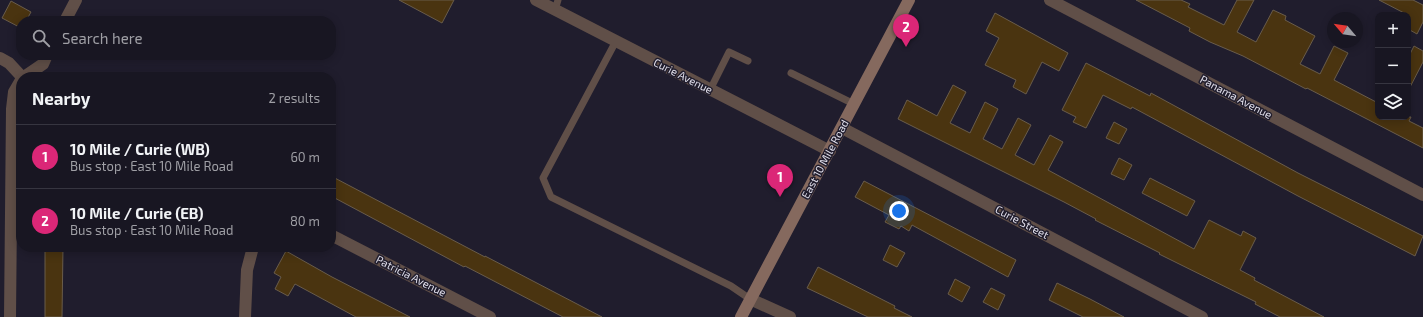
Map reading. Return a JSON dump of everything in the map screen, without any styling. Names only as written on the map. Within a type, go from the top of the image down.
[{"type":"main road","name":"East 10 Mile Road","points":[[741,317],[909,0]]},
{"type":"street","points":[[68,16],[76,0]]},
{"type":"street","name":"Curie Avenue","points":[[536,0],[557,5],[616,41],[830,151]]},
{"type":"street","name":"Panama Avenue","points":[[1050,0],[1423,195]]},
{"type":"street","points":[[0,58],[9,63],[18,72]]},
{"type":"street","points":[[31,72],[43,64],[45,60]]},
{"type":"street","points":[[16,89],[14,92],[12,109],[16,139]]},
{"type":"street","name":"Curie Street","points":[[842,128],[1202,317]]},
{"type":"street","points":[[10,317],[5,274],[16,157]]},
{"type":"street","name":"Patricia Avenue","points":[[336,238],[490,317]]},
{"type":"street","points":[[245,317],[246,270],[251,252]]},
{"type":"street","points":[[750,299],[790,317]]},
{"type":"lane","points":[[616,41],[543,178],[551,197],[731,286],[750,299]]},
{"type":"lane","points":[[710,90],[729,52],[748,61]]},
{"type":"lane","points":[[791,72],[854,104]]},
{"type":"building","points":[[399,0],[454,0],[442,23]]},
{"type":"building","points":[[1136,0],[1181,0],[1190,4],[1188,7],[1224,25],[1237,0],[1254,0],[1237,32],[1256,42],[1273,10],[1286,16],[1285,20],[1315,36],[1300,64],[1320,74],[1333,48],[1338,48],[1348,53],[1334,80],[1375,101],[1375,120],[1410,120],[1423,128],[1423,148],[1243,56],[1210,42],[1189,31],[1190,28]]},
{"type":"building","points":[[1379,0],[1413,0],[1423,5],[1423,22],[1417,34],[1411,31],[1411,12],[1402,12]]},
{"type":"building","points":[[11,1],[31,12],[29,16],[16,16],[16,25],[2,18]]},
{"type":"building","points":[[995,13],[1068,53],[1059,71],[1042,62],[1026,94],[1013,87],[1016,80],[985,65],[999,38],[986,31]]},
{"type":"building","points":[[1414,46],[1423,51],[1423,62],[1411,85],[1411,84],[1411,52]]},
{"type":"building","points":[[1086,63],[1150,96],[1151,93],[1298,173],[1423,236],[1415,256],[1298,196],[1132,107],[1131,109],[1103,95],[1086,128],[1073,122],[1076,117],[1062,110]]},
{"type":"building","points":[[953,85],[966,92],[950,123],[970,133],[985,102],[998,109],[983,139],[1002,149],[1018,118],[1031,125],[1015,155],[1034,165],[1050,135],[1063,142],[1048,170],[1194,249],[1209,220],[1241,236],[1243,231],[1256,238],[1240,270],[1255,278],[1254,280],[1324,317],[1280,317],[1255,304],[1256,302],[1159,254],[1160,253],[1095,220],[1096,219],[1064,202],[898,119],[907,100],[937,116]]},
{"type":"building","points":[[1114,122],[1127,129],[1119,144],[1106,138]]},
{"type":"building","points":[[1119,158],[1132,165],[1124,180],[1111,174]]},
{"type":"building","points":[[1150,178],[1195,201],[1187,216],[1142,193]]},
{"type":"building","points":[[336,179],[602,317],[563,317],[465,266],[464,267],[336,199]]},
{"type":"building","points":[[864,181],[1016,260],[1008,277],[912,225],[909,231],[901,226],[899,229],[885,222],[889,215],[855,197]]},
{"type":"building","points":[[890,245],[905,253],[897,267],[883,260]]},
{"type":"building","points":[[45,252],[63,252],[62,317],[45,317]]},
{"type":"building","points":[[285,252],[288,252],[332,277],[410,317],[356,317],[295,284],[288,296],[275,289],[281,277],[274,273]]},
{"type":"building","points":[[818,267],[895,306],[894,308],[912,317],[868,317],[807,288]]},
{"type":"building","points":[[955,279],[970,287],[962,302],[948,294]]},
{"type":"building","points":[[1057,283],[1124,317],[1083,317],[1049,300]]},
{"type":"building","points":[[991,288],[1005,295],[998,310],[983,302]]},
{"type":"place","name":"10 Mile / Curie (EB)","points":[[906,47]]},
{"type":"place","name":"10 Mile / Curie (WB)","points":[[780,197]]}]
